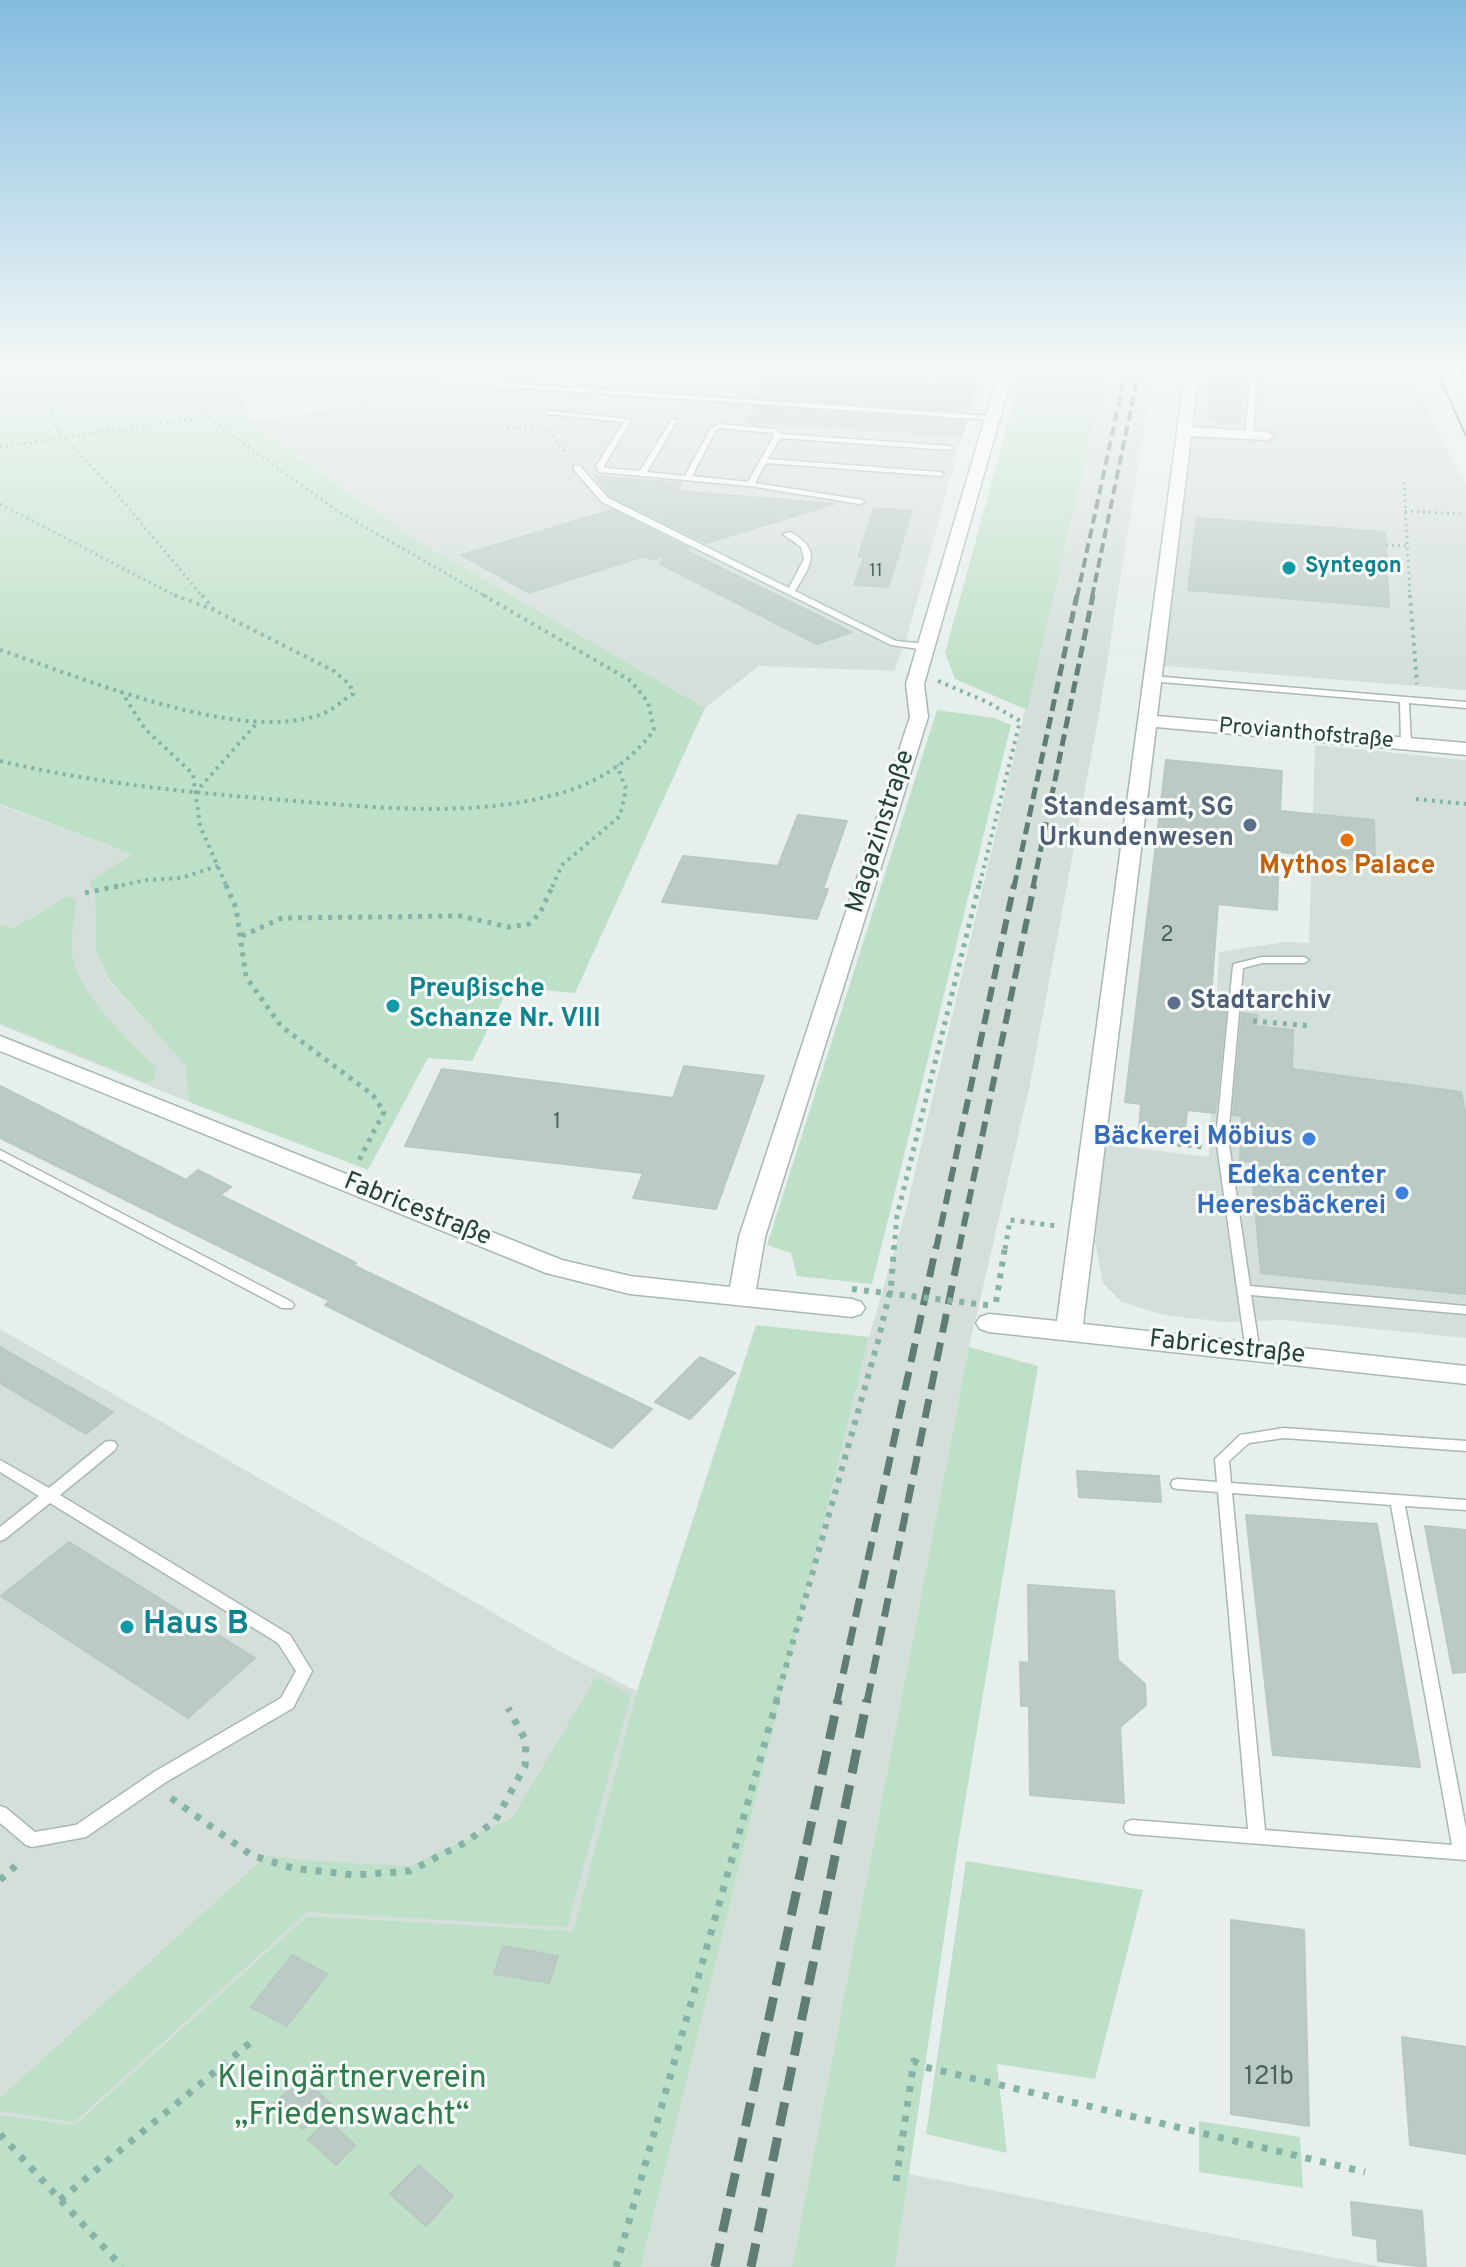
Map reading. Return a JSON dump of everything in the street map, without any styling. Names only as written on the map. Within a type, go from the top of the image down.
[{"type":"street","name":"Magazinstraße","points":[[742,1296],[752,1237],[919,717],[915,684],[978,471]]},
{"type":"street","points":[[1069,1332],[1179,471]]},
{"type":"street","name":"Provianthofstraße","points":[[1147,721],[1466,749]]},
{"type":"street","name":"Fabricestraße","points":[[0,1043],[555,1267],[630,1285],[742,1296],[852,1299]]},
{"type":"street","name":"Fabricestraße","points":[[992,1315],[1069,1332],[1466,1375]]},
{"type":"lane","points":[[579,471],[605,500],[894,643],[926,647]]},
{"type":"lane","points":[[615,471],[750,484],[860,502]]},
{"type":"lane","points":[[687,478],[691,471]]},
{"type":"lane","points":[[750,484],[759,471]]},
{"type":"lane","points":[[897,471],[940,474]]},
{"type":"lane","points":[[787,534],[803,541],[808,549],[807,562],[790,592]]},
{"type":"lane","points":[[1152,679],[1466,705]]},
{"type":"lane","points":[[1404,699],[1406,744]]},
{"type":"lane","points":[[1253,1352],[1223,1150],[1238,966],[1262,960],[1304,960]]},
{"type":"lane","points":[[0,1154],[287,1305]]},
{"type":"lane","points":[[1243,1290],[1466,1310]]},
{"type":"lane","points":[[1257,1837],[1222,1459],[1245,1439],[1284,1433],[1466,1446]]},
{"type":"lane","points":[[0,1535],[110,1446]]},
{"type":"lane","points":[[0,1465],[284,1639],[304,1671],[287,1703],[156,1780],[80,1832],[32,1840],[0,1813]]},
{"type":"lane","points":[[1178,1484],[1466,1505]]},
{"type":"lane","points":[[1132,1827],[1464,1853],[1397,1500]]},
{"type":"path","points":[[95,471],[214,610]]},
{"type":"path","points":[[0,761],[65,777],[195,794],[435,808],[520,802],[554,794],[598,780],[646,744],[654,730],[648,702],[631,681],[339,512],[282,471]]},
{"type":"path","points":[[1404,482],[1414,666],[1418,686]]},
{"type":"path","points":[[0,504],[185,601],[214,610],[323,665],[350,685],[353,694],[341,707],[322,716],[258,722],[207,714],[120,690],[0,650]]},
{"type":"path","points":[[1405,511],[1460,514]]},
{"type":"path","points":[[1386,545],[1407,546]]},
{"type":"path","points":[[616,2267],[878,1341],[891,1287],[897,1216],[1020,721],[919,670]]},
{"type":"path","points":[[120,690],[135,718],[150,737],[193,774],[200,826],[236,908],[246,977],[281,1026],[373,1095],[384,1112],[361,1153],[350,1184]]},
{"type":"path","points":[[195,794],[258,722]]},
{"type":"path","points":[[242,936],[282,918],[460,916],[509,927],[529,924],[540,913],[562,865],[620,816],[626,789],[617,765]]},
{"type":"path","points":[[1416,799],[1466,804]]},
{"type":"path","points":[[85,893],[146,880],[181,878],[218,866]]},
{"type":"path","points":[[1233,1019],[1312,1026]]},
{"type":"path","points":[[1162,1143],[1163,1131]]},
{"type":"path","points":[[1094,1135],[1223,1150]]},
{"type":"path","points":[[852,1299],[992,1315],[1010,1220],[1081,1229]]},
{"type":"path","points":[[156,1780],[251,1855],[292,1868],[354,1875],[410,1871],[466,1842],[495,1821],[525,1766],[526,1741],[508,1708]]},
{"type":"path","points":[[60,2200],[251,2042]]},
{"type":"path","points":[[896,2181],[914,2061],[925,2067],[1365,2172]]},
{"type":"path","points":[[0,2134],[122,2267]]},
{"type":"shaded area","points":[[318,471],[952,471],[906,640],[894,671],[759,666],[705,708],[413,538]]},
{"type":"shaded area","points":[[1082,471],[1137,471],[1099,714],[1029,1089],[969,1347],[792,2267],[641,2267],[869,1337],[906,1210]]},
{"type":"shaded area","points":[[1178,471],[1459,471],[1466,485],[1466,690],[1154,665],[1158,556]]},
{"type":"shaded area","points":[[1315,745],[1466,760],[1466,1338],[1284,1320],[1224,1322],[1164,1315],[1122,1302],[1103,1283],[1095,1242],[1103,1144],[1209,1157],[1219,952],[1285,942],[1309,943]]},
{"type":"shaded area","points":[[0,805],[133,854],[95,893],[96,951],[109,981],[185,1065],[189,1102],[0,1025]]},
{"type":"shaded area","points":[[0,1329],[570,1657],[637,1691],[573,1931],[307,1916],[75,2125],[0,2115]]},
{"type":"shaded area","points":[[909,2174],[1382,2267],[895,2267]]},
{"type":"green space","points":[[0,471],[317,471],[413,538],[705,708],[575,993],[509,987],[472,1061],[428,1058],[368,1170],[189,1102],[185,1065],[109,980],[96,951],[95,893],[89,882],[132,854],[0,804]]},
{"type":"green space","points":[[995,471],[1082,471],[1027,710],[955,679],[945,653]]},
{"type":"green space","points":[[937,710],[994,718],[1011,725],[872,1284],[797,1276],[791,1253],[767,1245]]},
{"type":"green space","points":[[68,896],[76,900],[72,945],[75,966],[92,998],[156,1067],[155,1078],[147,1083],[0,1023],[0,925],[13,929]]},
{"type":"green space","name":"Kleingärtnerverein „Friedenswacht“","points":[[756,1325],[869,1337],[641,2267],[0,2267],[0,2115],[75,2125],[307,1916],[573,1931],[637,1691]]},
{"type":"green space","points":[[969,1347],[1038,1366],[958,1844],[895,2267],[792,2267]]},
{"type":"green space","points":[[596,1677],[631,1695],[567,1927],[307,1912],[74,2122],[0,2111],[0,2098],[266,1856],[411,1866],[512,1818]]},
{"type":"green space","points":[[966,1861],[1143,1890],[1095,2079],[997,2064],[1007,2153],[926,2134]]},
{"type":"green space","points":[[1199,2121],[1300,2137],[1303,2188],[1199,2172]]},
{"type":"building","points":[[595,476],[682,483],[677,491],[834,504],[706,543],[610,496]]},
{"type":"building","points":[[874,508],[912,511],[888,587],[854,585],[864,557],[858,557]]},
{"type":"building","points":[[612,510],[689,549],[685,550],[851,632],[817,644],[660,564],[664,556],[652,560],[644,556],[529,593],[461,555]]},
{"type":"building","name":"Syntegon","points":[[1197,518],[1385,532],[1389,607],[1188,590]]},
{"type":"building","points":[[1166,760],[1282,771],[1280,811],[1374,820],[1375,862],[1279,852],[1277,910],[1218,904],[1210,1009],[1226,1011],[1215,1113],[1187,1110],[1185,1133],[1139,1128],[1141,1104],[1125,1102]]},
{"type":"building","points":[[798,815],[847,821],[823,889],[828,889],[817,919],[662,902],[683,856],[778,866]]},
{"type":"building","points":[[1242,1013],[1257,1015],[1256,1026],[1293,1030],[1292,1069],[1461,1092],[1466,1115],[1466,1294],[1261,1273],[1251,1162],[1240,1161],[1242,1116],[1233,1115]]},
{"type":"building","points":[[684,1066],[764,1076],[716,1209],[633,1198],[643,1173],[405,1146],[442,1069],[673,1098]]},
{"type":"building","points":[[0,1086],[186,1180],[198,1170],[231,1187],[220,1195],[356,1263],[353,1265],[652,1409],[612,1448],[325,1305],[330,1301],[0,1138]]},
{"type":"building","points":[[0,1347],[113,1412],[86,1434],[0,1383]]},
{"type":"building","points":[[700,1357],[735,1373],[690,1419],[655,1402]]},
{"type":"building","points":[[1077,1471],[1159,1476],[1161,1502],[1079,1497]]},
{"type":"building","points":[[1246,1515],[1377,1524],[1420,1767],[1273,1755]]},
{"type":"building","points":[[1425,1526],[1466,1530],[1466,1672],[1453,1673]]},
{"type":"building","name":"Haus B","points":[[69,1542],[255,1658],[188,1718],[1,1596]]},
{"type":"building","points":[[1028,1585],[1114,1591],[1118,1660],[1145,1684],[1146,1705],[1120,1727],[1124,1803],[1030,1795],[1029,1706],[1021,1706],[1020,1662],[1029,1663]]},
{"type":"building","points":[[1231,1920],[1304,1930],[1309,2126],[1231,2114]]},
{"type":"building","points":[[503,1946],[558,1956],[549,1983],[494,1974]]},
{"type":"building","points":[[292,1955],[327,1974],[287,2026],[251,2007]]},
{"type":"building","points":[[1402,2037],[1466,2047],[1466,2154],[1410,2145]]},
{"type":"building","points":[[298,2083],[308,2083],[331,2104],[303,2129],[274,2103]]},
{"type":"building","points":[[328,2120],[355,2145],[336,2165],[308,2139]]},
{"type":"building","points":[[419,2165],[453,2196],[426,2226],[390,2194]]},
{"type":"building","points":[[1351,2202],[1422,2211],[1426,2267],[1378,2261],[1377,2239],[1353,2235]]},
{"type":"railway","points":[[1077,597],[1104,471]]},
{"type":"railway","points":[[1092,597],[1118,471]]},
{"type":"railway","points":[[1014,887],[1077,595]]},
{"type":"railway","points":[[1033,887],[1093,595]]},
{"type":"railway","points":[[936,1249],[1014,885]]},
{"type":"railway","points":[[959,1249],[1034,885]]},
{"type":"railway","points":[[837,1702],[936,1247]]},
{"type":"railway","points":[[867,1702],[960,1247]]},
{"type":"railway","points":[[715,2267],[838,1700]]},
{"type":"railway","points":[[751,2267],[867,1700]]},
{"type":"place","name":"Syntegon","points":[[1289,568]]},
{"type":"place","name":"Standesamt, SG Urkundenwesen","points":[[1250,825]]},
{"type":"place","name":"Mythos Palace","points":[[1347,840]]},
{"type":"place","name":"Stadtarchiv","points":[[1174,1003]]},
{"type":"place","name":"Preußische Schanze Nr. VIII","points":[[393,1006]]},
{"type":"place","name":"Bäckerei Möbius","points":[[1309,1139]]},
{"type":"place","name":"Edeka center Heeresbäckerei","points":[[1402,1193]]},
{"type":"place","name":"Haus B","points":[[127,1627]]}]
